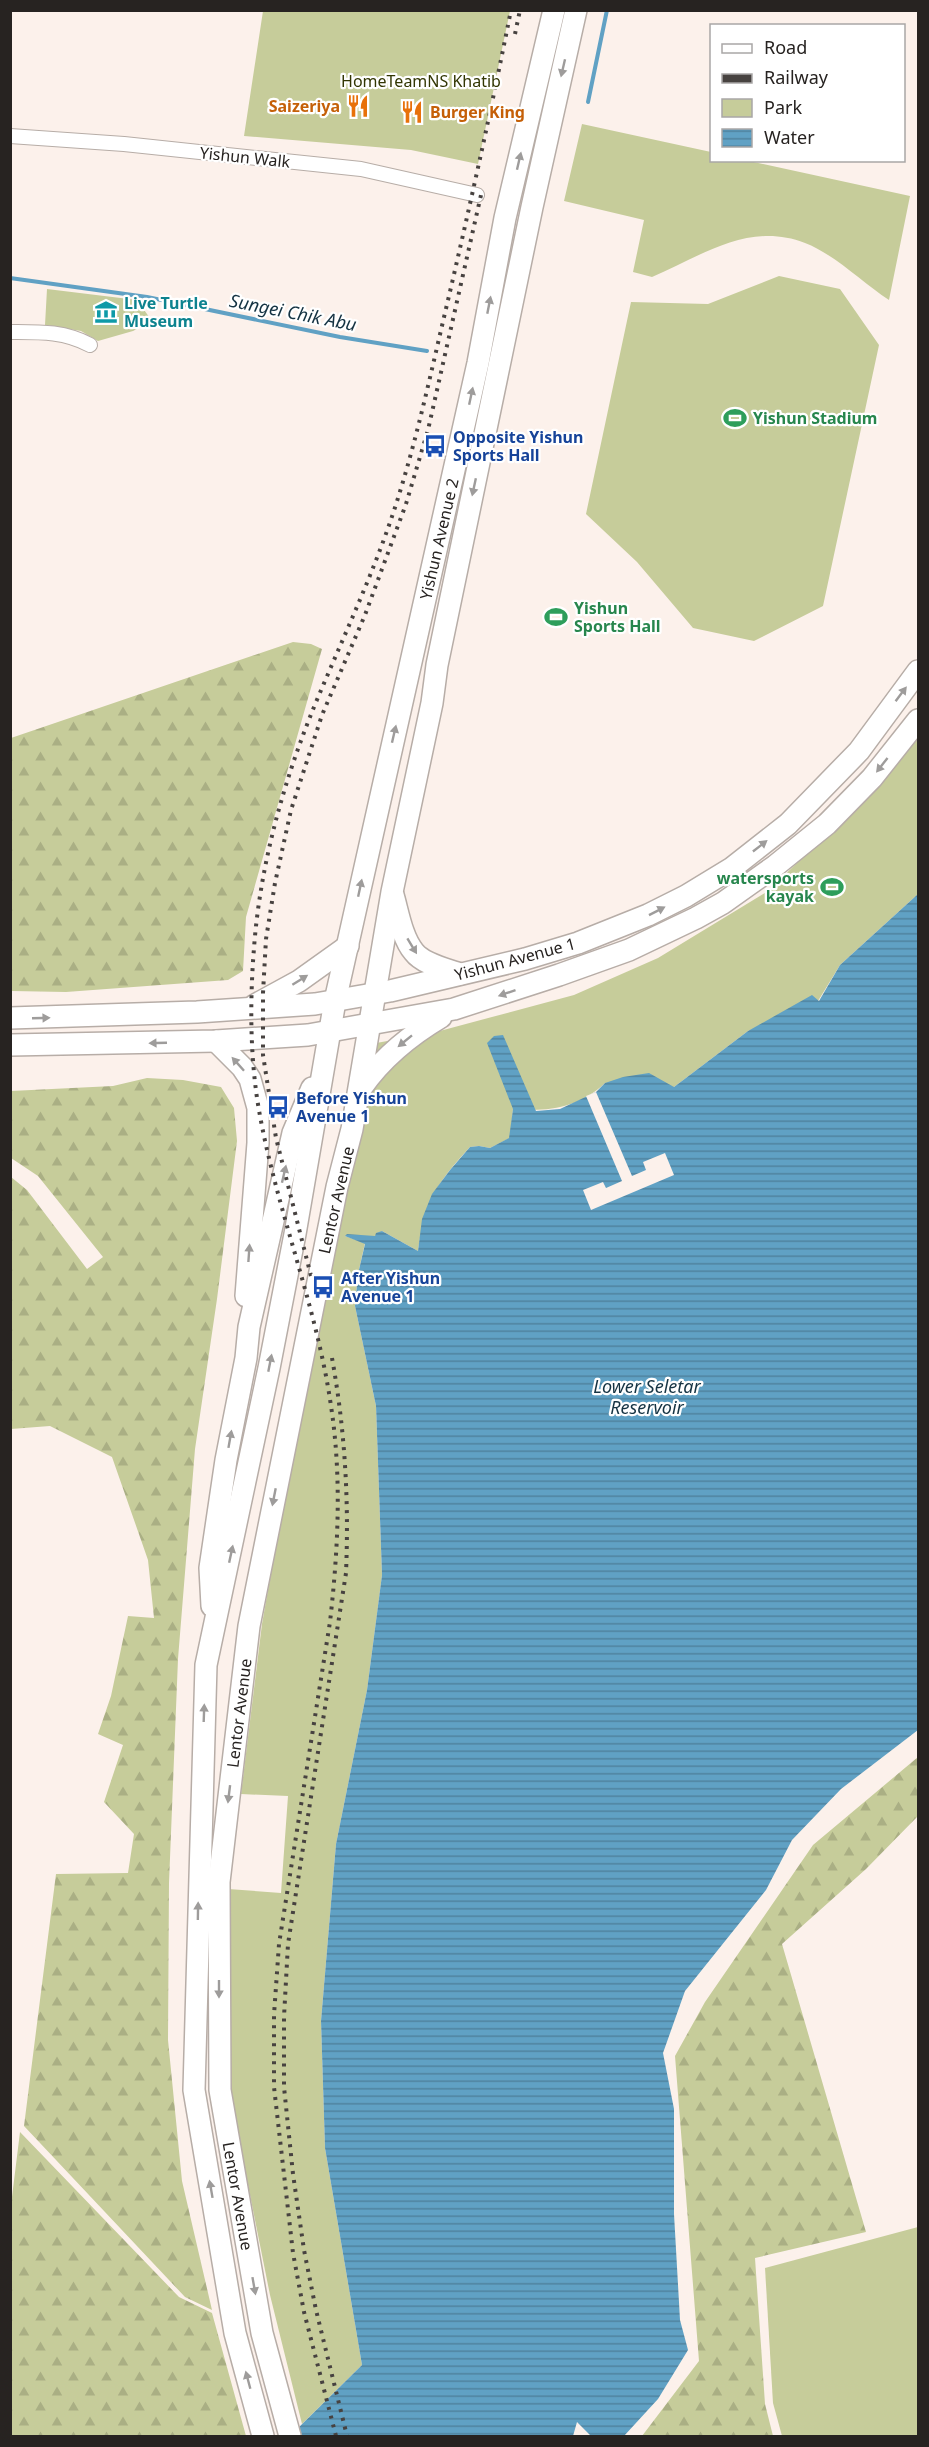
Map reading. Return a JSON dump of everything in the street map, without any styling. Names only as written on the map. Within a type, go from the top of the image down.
[{"type":"main road","name":"Yishun Avenue 2","points":[[329,1031],[475,374],[505,218],[554,10]]},
{"type":"main road","name":"Yishun Avenue 2","points":[[373,994],[532,207],[576,10]]},
{"type":"main road","name":"Yishun Avenue 1","points":[[10,1018],[197,1012],[335,1001],[525,959],[578,943],[648,915],[686,896],[732,868],[788,824],[818,796],[859,751],[918,671]]},
{"type":"main road","name":"Yishun Avenue 1","points":[[10,1045],[216,1041],[287,1037],[370,1026],[495,998],[628,950],[723,903],[775,867],[827,824],[872,778],[918,720]]},
{"type":"main road","points":[[392,892],[407,940],[414,953],[424,960],[460,974]]},
{"type":"main road","points":[[603,933],[594,943],[597,952],[602,955],[628,950]]},
{"type":"main road","points":[[248,1008],[299,981],[348,946]]},
{"type":"main road","name":"Lentor Avenue","points":[[289,2434],[262,2333],[220,2090],[219,1882],[249,1626],[337,1187],[352,1129],[370,1026],[373,994]]},
{"type":"main road","points":[[359,1091],[377,1066],[403,1042],[454,1009]]},
{"type":"main road","name":"Lentor Avenue","points":[[263,2436],[235,2333],[194,2090],[206,1665],[291,1256],[329,1031]]},
{"type":"main road","points":[[216,1041],[242,1067],[250,1079],[258,1108],[258,1143],[238,1395]]},
{"type":"main road","points":[[214,1632],[210,1568],[246,1358],[249,1327],[293,1133],[323,1063]]},
{"type":"street","name":"Yishun Walk","points":[[10,136],[124,144],[362,169],[477,195]]},
{"type":"street","points":[[10,332],[51,332],[74,337],[90,345]]},
{"type":"green space","name":"HomeTeamNS Khatib","points":[[263,11],[510,11],[478,164],[411,150],[244,136]]},
{"type":"green space","points":[[582,124],[710,152],[710,162],[754,162],[910,196],[889,300],[827,254],[805,243],[784,237],[764,236],[726,244],[652,277],[633,272],[644,220],[564,201]]},
{"type":"green space","name":"Yishun Stadium","points":[[779,276],[840,289],[879,345],[823,606],[754,641],[693,628],[637,562],[586,514],[631,302],[708,304]]},
{"type":"green space","name":"Live Turtle Museum","points":[[47,289],[137,300],[152,321],[133,331],[98,341],[81,331],[45,325]]},
{"type":"green space","points":[[293,642],[311,644],[322,649],[246,917],[243,971],[228,980],[66,992],[11,991],[11,738]]},
{"type":"green space","points":[[918,728],[918,894],[840,965],[818,1001],[748,1031],[674,1087],[605,1083],[574,1103],[551,1109],[513,1109],[510,1138],[490,1148],[470,1147],[440,1183],[424,1219],[418,1251],[382,1231],[375,1236],[345,1236],[365,1243],[358,1274],[355,1306],[376,1406],[382,1575],[367,1690],[336,1844],[321,2021],[325,2148],[362,2365],[302,2424],[270,2295],[229,2090],[228,1889],[281,1893],[288,1796],[241,1794],[262,1624],[330,1238],[371,1044],[436,1032],[574,995],[658,958],[768,891],[834,827]]},
{"type":"green space","points":[[147,1078],[183,1080],[221,1087],[234,1108],[237,1141],[195,1449],[178,1659],[169,1883],[168,2040],[182,2181],[212,2310],[185,2297],[24,2126],[56,1874],[128,1873],[134,1834],[104,1802],[123,1745],[98,1734],[111,1696],[128,1616],[154,1618],[148,1560],[112,1457],[50,1426],[11,1429],[11,1177],[27,1190],[87,1269],[103,1257],[38,1176],[11,1158],[11,1091],[113,1086]]},
{"type":"green space","points":[[918,1757],[918,1816],[866,1869],[782,1944],[866,2232],[755,2258],[765,2404],[773,2436],[642,2436],[699,2361],[675,2056],[705,2002],[813,1845]]},
{"type":"green space","points":[[20,2132],[179,2297],[212,2313],[246,2436],[11,2436],[10,2213]]},
{"type":"green space","points":[[918,2227],[918,2436],[782,2436],[773,2403],[765,2268]]},
{"type":"water","name":"Lower Seletar Reservoir","points":[[918,894],[918,1730],[841,1789],[792,1840],[766,1890],[685,1991],[663,2053],[674,2109],[674,2214],[680,2320],[688,2350],[658,2399],[624,2436],[591,2436],[577,2422],[573,2436],[290,2436],[362,2365],[325,2148],[321,2021],[336,1844],[367,1690],[382,1575],[376,1406],[355,1306],[358,1274],[365,1244],[345,1236],[347,1234],[375,1236],[376,1233],[382,1231],[418,1251],[422,1219],[432,1194],[450,1170],[470,1147],[490,1148],[509,1138],[513,1109],[487,1043],[494,1036],[503,1035],[536,1111],[560,1109],[596,1092],[605,1083],[623,1077],[649,1073],[674,1087],[748,1031],[812,995],[819,1001],[840,965]]},
{"type":"pier","points":[[596,1092],[632,1176],[646,1170],[643,1162],[665,1153],[674,1175],[591,1210],[583,1190],[603,1182],[606,1188],[622,1181],[586,1096]]},
{"type":"waterway","points":[[588,102],[607,10]]},
{"type":"waterway","name":"Sungei Chik Abu","points":[[10,278],[147,297],[340,337],[427,351]]},
{"type":"railway","points":[[336,2436],[304,2312],[293,2253],[274,2087],[274,2015],[279,1944],[330,1622],[337,1541],[337,1460],[324,1367],[273,1175],[257,1098],[251,1023],[254,948],[267,856],[292,765],[380,551],[413,448],[489,118],[511,10]]},
{"type":"railway","points":[[515,34],[520,10]]},
{"type":"railway","points":[[311,1276],[276,1138],[263,1055],[266,939],[275,883],[291,810],[322,715],[365,615],[406,504],[428,430],[481,195]]},
{"type":"railway","points":[[332,1358],[345,1465],[346,1573],[288,1944],[284,2017],[284,2087],[304,2250],[316,2310],[347,2436]]},
{"type":"place","name":"Saizeriya","points":[[358,106]]},
{"type":"place","name":"Burger King","points":[[412,112]]},
{"type":"place","name":"Live Turtle Museum","points":[[106,312]]},
{"type":"place","name":"Yishun Stadium","points":[[735,418]]},
{"type":"place","name":"Opposite Yishun Sports Hall","points":[[435,446]]},
{"type":"place","name":"Yishun Sports Hall","points":[[556,617]]},
{"type":"place","name":"watersports kayak","points":[[832,887]]},
{"type":"place","name":"Before Yishun Avenue 1","points":[[278,1107]]},
{"type":"place","name":"After Yishun Avenue 1","points":[[323,1287]]}]
